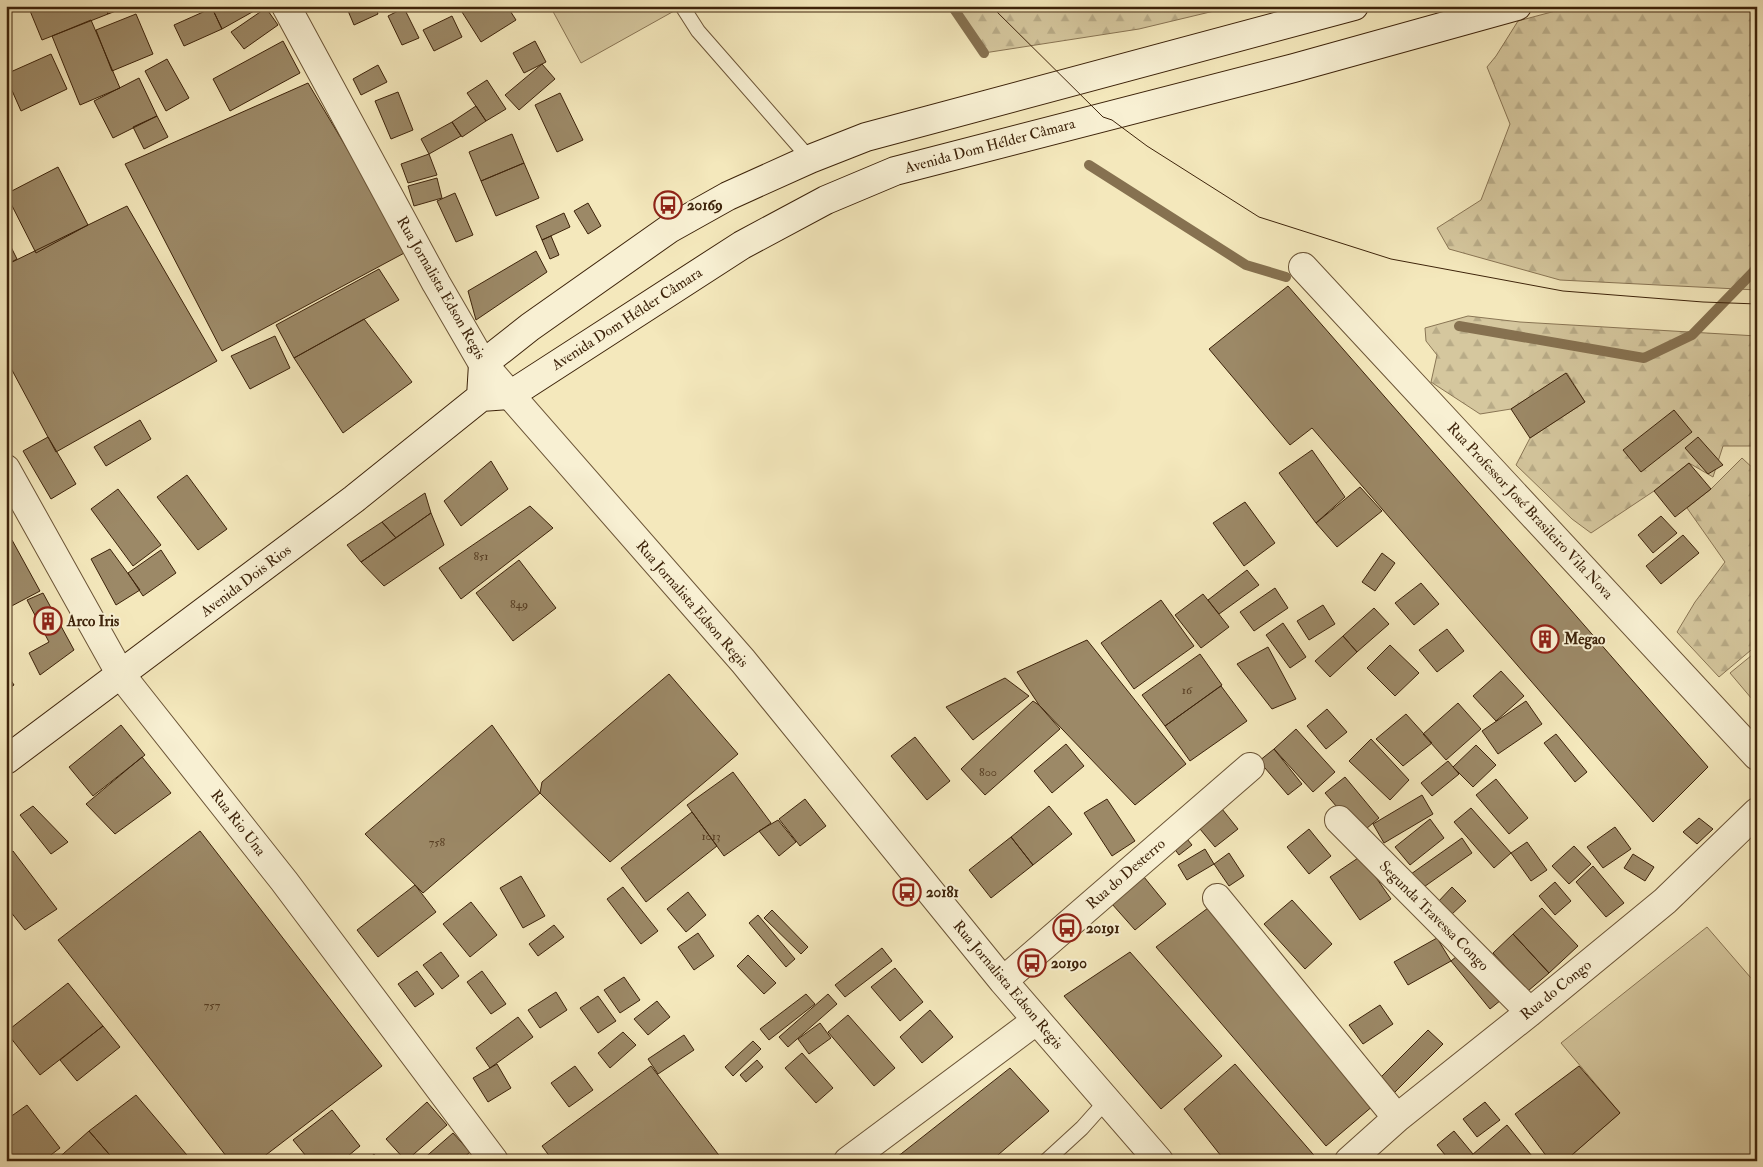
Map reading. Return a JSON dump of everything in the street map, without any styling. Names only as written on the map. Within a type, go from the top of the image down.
[{"type":"street","name":"Rua Jornalista Edson Regis","points":[[286,6],[436,283],[484,364],[743,661],[1003,981],[1159,1161]]},
{"type":"street","points":[[510,396],[481,397],[484,364],[524,332],[669,228],[728,196],[810,159],[866,137],[1354,6]]},
{"type":"street","name":"Avenida Dom Hélder Câmara","points":[[510,396],[742,245],[826,200],[895,171],[1294,68],[1517,6]]},
{"type":"street","name":"Rua Professor José Brasileiro Vila Nova","points":[[1303,266],[1757,756]]},
{"type":"street","name":"Avenida Dois Rios","points":[[6,760],[354,499],[481,397]]},
{"type":"street","name":"Rua Rio Una","points":[[6,469],[121,675],[284,881],[494,1161]]},
{"type":"street","name":"Rua do Desterro","points":[[1003,981],[1250,767]]},
{"type":"street","name":"Rua do Congo","points":[[1348,1161],[1397,1118],[1665,901],[1757,812]]},
{"type":"street","name":"Segunda Travessa Congo","points":[[1339,820],[1530,1012]]},
{"type":"street","points":[[1217,898],[1397,1118]]},
{"type":"street","points":[[848,1161],[1037,1020]]},
{"type":"lane","points":[[682,6],[698,31],[810,159]]},
{"type":"lane","points":[[1046,1161],[1082,1128],[1107,1100]]},
{"type":"green space","points":[[550,6],[683,6],[581,63]]},
{"type":"green space","points":[[952,6],[1235,6],[1139,29],[984,53]]},
{"type":"green space","points":[[1574,6],[1757,6],[1757,290],[1560,280],[1449,249],[1437,228],[1481,200],[1510,124],[1487,67],[1518,21]]},
{"type":"green space","points":[[1468,316],[1520,322],[1757,336],[1757,446],[1723,446],[1713,477],[1689,463],[1654,491],[1591,533],[1572,519],[1516,465],[1530,438],[1585,402],[1567,373],[1511,409],[1480,414],[1431,382],[1437,355],[1426,341],[1425,328]]},
{"type":"green space","points":[[1742,458],[1757,472],[1757,645],[1719,677],[1677,632],[1695,602],[1725,562],[1687,508],[1711,489]]},
{"type":"green space","points":[[1757,651],[1757,705],[1730,673]]},
{"type":"green space","points":[[1707,927],[1757,985],[1757,1161],[1565,1161],[1620,1113],[1561,1043]]},
{"type":"building","points":[[28,6],[105,6],[108,14],[42,40]]},
{"type":"building","points":[[105,6],[129,6],[108,14]]},
{"type":"building","points":[[215,6],[263,6],[222,29],[212,8]]},
{"type":"building","points":[[346,6],[375,6],[378,14],[354,25]]},
{"type":"building","points":[[471,6],[507,6],[516,20],[481,42],[462,12]]},
{"type":"building","points":[[212,8],[222,29],[184,46],[174,25]]},
{"type":"building","points":[[266,8],[278,25],[244,49],[231,32]]},
{"type":"building","points":[[404,8],[419,38],[402,45],[388,16]]},
{"type":"building","points":[[136,14],[153,54],[112,71],[96,30]]},
{"type":"building","points":[[452,16],[462,37],[434,51],[423,30]]},
{"type":"building","points":[[91,20],[120,88],[80,105],[52,36]]},
{"type":"building","points":[[283,41],[300,73],[230,111],[213,79]]},
{"type":"building","points":[[535,41],[546,62],[524,73],[513,53]]},
{"type":"building","points":[[51,54],[67,89],[21,111],[6,74]]},
{"type":"building","points":[[167,59],[189,98],[166,111],[145,71]]},
{"type":"building","points":[[542,64],[555,79],[519,110],[505,95]]},
{"type":"building","points":[[378,65],[387,82],[361,95],[353,79]]},
{"type":"building","points":[[139,78],[157,116],[113,138],[94,101]]},
{"type":"building","points":[[487,80],[506,109],[486,121],[467,93]]},
{"type":"building","points":[[308,83],[408,251],[222,351],[125,164]]},
{"type":"building","points":[[398,92],[413,130],[391,139],[375,101]]},
{"type":"building","points":[[560,93],[583,140],[557,152],[535,105]]},
{"type":"building","points":[[476,106],[486,121],[462,137],[452,122]]},
{"type":"building","points":[[157,116],[168,137],[144,149],[133,127]]},
{"type":"building","points":[[452,122],[461,136],[429,154],[421,139]]},
{"type":"building","points":[[512,134],[524,163],[481,181],[469,152]]},
{"type":"building","points":[[429,154],[437,175],[408,183],[401,164]]},
{"type":"building","points":[[524,163],[539,198],[496,216],[481,181]]},
{"type":"building","points":[[58,167],[88,225],[36,253],[6,194]]},
{"type":"building","points":[[437,178],[442,198],[414,206],[408,186]]},
{"type":"building","points":[[455,193],[473,235],[456,242],[437,201]]},
{"type":"building","points":[[588,203],[601,226],[588,234],[574,211]]},
{"type":"building","points":[[127,206],[217,361],[56,452],[6,359],[6,265]]},
{"type":"building","points":[[564,213],[570,227],[542,240],[536,226]]},
{"type":"building","points":[[551,236],[559,255],[550,259],[542,240]]},
{"type":"building","points":[[6,237],[17,259],[6,265]]},
{"type":"building","points":[[536,251],[547,272],[476,320],[468,291]]},
{"type":"building","points":[[379,269],[399,300],[294,358],[276,325]]},
{"type":"building","name":"Megao","points":[[1288,286],[1708,767],[1653,822],[1312,428],[1290,445],[1209,349]]},
{"type":"building","points":[[364,319],[412,382],[343,433],[294,358]]},
{"type":"building","points":[[275,336],[290,368],[250,389],[231,356]]},
{"type":"building","points":[[1566,373],[1585,402],[1530,438],[1511,409]]},
{"type":"building","points":[[1674,410],[1692,432],[1641,472],[1623,450]]},
{"type":"building","points":[[140,420],[151,439],[106,466],[94,447]]},
{"type":"building","points":[[48,437],[76,484],[51,499],[23,451]]},
{"type":"building","points":[[1698,437],[1723,465],[1708,474],[1685,448]]},
{"type":"building","points":[[1312,450],[1345,497],[1316,523],[1279,473]]},
{"type":"building","points":[[491,461],[508,489],[461,526],[444,501]]},
{"type":"building","points":[[1689,463],[1711,489],[1675,517],[1654,491]]},
{"type":"building","points":[[187,475],[227,529],[198,550],[157,497]]},
{"type":"building","points":[[1360,487],[1382,511],[1337,547],[1316,523]]},
{"type":"building","points":[[118,489],[161,545],[133,566],[91,509]]},
{"type":"building","points":[[425,493],[431,513],[396,538],[382,522]]},
{"type":"building","points":[[1245,502],[1275,543],[1244,566],[1213,523]]},
{"type":"building","points":[[530,506],[553,528],[461,599],[439,568]]},
{"type":"building","points":[[431,513],[444,545],[384,586],[361,562]]},
{"type":"building","points":[[1661,516],[1677,533],[1653,553],[1638,535]]},
{"type":"building","points":[[382,522],[396,538],[361,562],[347,545]]},
{"type":"building","points":[[1683,535],[1699,553],[1661,584],[1646,566]]},
{"type":"building","points":[[12,540],[40,591],[6,609],[6,542]]},
{"type":"building","points":[[110,549],[140,590],[116,605],[91,559]]},
{"type":"building","points":[[161,550],[176,573],[143,596],[128,573]]},
{"type":"building","points":[[1382,553],[1395,563],[1375,591],[1362,582]]},
{"type":"building","points":[[519,560],[556,608],[513,641],[476,593]]},
{"type":"building","points":[[1247,570],[1259,585],[1219,614],[1208,600]]},
{"type":"building","points":[[1421,583],[1439,604],[1414,625],[1395,603]]},
{"type":"building","points":[[1275,588],[1288,608],[1254,631],[1240,612]]},
{"type":"building","name":"Arco Iris","points":[[43,593],[74,650],[40,675],[29,653],[49,642],[27,600]]},
{"type":"building","points":[[1203,594],[1229,627],[1201,648],[1175,615]]},
{"type":"building","points":[[1161,600],[1194,646],[1134,689],[1101,643]]},
{"type":"building","points":[[1323,605],[1335,624],[1309,640],[1297,621]]},
{"type":"building","points":[[1374,608],[1389,624],[1357,652],[1343,636]]},
{"type":"building","points":[[1283,623],[1306,657],[1290,668],[1266,635]]},
{"type":"building","points":[[1447,629],[1464,651],[1437,672],[1419,650]]},
{"type":"building","points":[[1343,636],[1357,652],[1330,677],[1315,661]]},
{"type":"building","points":[[1087,640],[1186,764],[1135,805],[1039,705],[1017,672]]},
{"type":"building","points":[[1390,645],[1419,673],[1395,696],[1367,668]]},
{"type":"building","points":[[1268,647],[1296,699],[1272,709],[1237,664]]},
{"type":"building","points":[[1200,654],[1222,685],[1165,726],[1142,695]]},
{"type":"building","points":[[1501,671],[1524,696],[1496,721],[1473,696]]},
{"type":"building","points":[[6,673],[14,685],[6,690]]},
{"type":"building","points":[[669,674],[738,754],[610,862],[540,793],[542,782]]},
{"type":"building","points":[[1005,678],[1029,696],[973,740],[946,707]]},
{"type":"building","points":[[1221,686],[1247,721],[1190,761],[1165,726]]},
{"type":"building","points":[[1033,701],[1039,705],[1060,729],[985,795],[961,769]]},
{"type":"building","points":[[1526,701],[1542,724],[1498,754],[1482,731]]},
{"type":"building","points":[[1458,703],[1481,729],[1446,760],[1423,734]]},
{"type":"building","points":[[1327,709],[1347,732],[1326,749],[1307,726]]},
{"type":"building","points":[[1406,714],[1432,743],[1403,766],[1376,739]]},
{"type":"building","points":[[121,725],[145,755],[93,796],[69,767]]},
{"type":"building","points":[[492,725],[540,793],[423,893],[365,834]]},
{"type":"building","points":[[1296,729],[1335,772],[1313,792],[1274,749]]},
{"type":"building","points":[[1556,734],[1587,772],[1575,782],[1544,743]]},
{"type":"building","points":[[915,737],[950,781],[927,800],[891,756]]},
{"type":"building","points":[[1371,739],[1409,780],[1390,800],[1349,761]]},
{"type":"building","points":[[1066,744],[1084,766],[1052,793],[1034,771]]},
{"type":"building","points":[[1476,745],[1496,765],[1473,787],[1453,767]]},
{"type":"building","points":[[1274,749],[1302,784],[1288,795],[1259,761]]},
{"type":"building","points":[[142,757],[171,793],[115,834],[86,804]]},
{"type":"building","points":[[1448,761],[1459,774],[1432,796],[1421,783]]},
{"type":"building","points":[[733,772],[771,823],[724,856],[687,805]]},
{"type":"building","points":[[1345,777],[1379,818],[1360,834],[1325,793]]},
{"type":"building","points":[[1496,779],[1528,818],[1509,834],[1476,795]]},
{"type":"building","points":[[1422,795],[1433,814],[1384,843],[1373,824]]},
{"type":"building","points":[[805,799],[826,826],[800,846],[779,819]]},
{"type":"building","points":[[1107,799],[1135,841],[1112,856],[1084,813]]},
{"type":"building","points":[[1218,804],[1238,829],[1215,847],[1195,823]]},
{"type":"building","points":[[33,806],[68,842],[51,854],[20,815]]},
{"type":"building","points":[[1049,806],[1072,834],[1033,865],[1011,837]]},
{"type":"building","points":[[1471,808],[1511,853],[1494,868],[1454,822]]},
{"type":"building","points":[[692,812],[717,846],[646,902],[621,868]]},
{"type":"building","points":[[1699,818],[1713,829],[1697,844],[1683,832]]},
{"type":"building","points":[[1430,819],[1444,838],[1410,865],[1395,847]]},
{"type":"building","points":[[778,820],[796,842],[779,856],[759,831]]},
{"type":"building","points":[[1615,827],[1631,849],[1603,868],[1587,847]]},
{"type":"building","points":[[1309,829],[1331,856],[1309,874],[1287,847]]},
{"type":"building","points":[[200,831],[382,1066],[258,1161],[230,1161],[58,940]]},
{"type":"building","points":[[1183,834],[1192,845],[1179,855],[1171,844]]},
{"type":"building","points":[[1011,837],[1033,865],[991,898],[969,870]]},
{"type":"building","points":[[1462,838],[1472,853],[1421,889],[1411,874]]},
{"type":"building","points":[[1527,842],[1547,870],[1531,881],[1511,853]]},
{"type":"building","points":[[1574,846],[1591,864],[1569,884],[1552,866]]},
{"type":"building","points":[[1205,849],[1214,864],[1187,880],[1178,865]]},
{"type":"building","points":[[13,851],[57,909],[25,930],[6,906],[6,855]]},
{"type":"building","points":[[1229,853],[1244,876],[1229,886],[1214,864]]},
{"type":"building","points":[[1633,854],[1654,867],[1645,881],[1624,868]]},
{"type":"building","points":[[1361,856],[1391,899],[1360,920],[1330,877]]},
{"type":"building","points":[[1593,866],[1624,903],[1606,917],[1576,882]]},
{"type":"building","points":[[521,876],[545,916],[523,928],[500,888]]},
{"type":"building","points":[[1144,877],[1166,904],[1135,930],[1112,904]]},
{"type":"building","points":[[1555,882],[1571,901],[1555,915],[1539,896]]},
{"type":"building","points":[[415,885],[436,912],[378,957],[357,930]]},
{"type":"building","points":[[623,887],[658,931],[641,944],[607,899]]},
{"type":"building","points":[[1452,887],[1466,901],[1451,915],[1437,903]]},
{"type":"building","points":[[688,892],[706,915],[686,932],[667,909]]},
{"type":"building","points":[[1292,900],[1332,944],[1305,969],[1264,924]]},
{"type":"building","points":[[471,902],[497,935],[470,957],[443,924]]},
{"type":"building","points":[[1212,905],[1374,1105],[1326,1146],[1156,947]]},
{"type":"building","points":[[1542,908],[1578,946],[1549,973],[1513,934]]},
{"type":"building","points":[[772,910],[808,947],[801,954],[764,918]]},
{"type":"building","points":[[758,915],[795,959],[786,967],[749,923]]},
{"type":"building","points":[[554,925],[564,937],[538,956],[529,944]]},
{"type":"building","points":[[698,933],[714,956],[694,970],[678,947]]},
{"type":"building","points":[[1513,934],[1549,973],[1528,991],[1493,953]]},
{"type":"building","points":[[1437,938],[1451,961],[1408,985],[1394,962]]},
{"type":"building","points":[[882,948],[892,961],[845,997],[835,985]]},
{"type":"building","points":[[441,952],[459,976],[442,989],[423,965]]},
{"type":"building","points":[[1130,952],[1222,1056],[1161,1109],[1064,996]]},
{"type":"building","points":[[1462,952],[1501,1000],[1490,1009],[1451,961]]},
{"type":"building","points":[[748,955],[776,983],[764,994],[737,966]]},
{"type":"building","points":[[895,968],[923,1002],[900,1021],[871,987]]},
{"type":"building","points":[[417,971],[434,994],[415,1007],[398,984]]},
{"type":"building","points":[[482,971],[506,1004],[491,1014],[467,982]]},
{"type":"building","points":[[624,977],[640,1000],[620,1013],[604,990]]},
{"type":"building","points":[[68,983],[103,1026],[40,1075],[6,1032]]},
{"type":"building","points":[[556,992],[567,1010],[540,1028],[528,1010]]},
{"type":"building","points":[[806,994],[815,1004],[769,1040],[760,1029]]},
{"type":"building","points":[[828,994],[837,1004],[788,1047],[779,1037]]},
{"type":"building","points":[[598,996],[616,1021],[598,1033],[580,1008]]},
{"type":"building","points":[[657,1001],[670,1017],[648,1035],[634,1019]]},
{"type":"building","points":[[1380,1005],[1393,1024],[1363,1044],[1349,1025]]},
{"type":"building","points":[[930,1010],[953,1037],[922,1063],[900,1037]]},
{"type":"building","points":[[848,1015],[895,1068],[874,1086],[828,1032]]},
{"type":"building","points":[[518,1017],[533,1037],[490,1068],[476,1048]]},
{"type":"building","points":[[820,1023],[831,1038],[809,1054],[798,1039]]},
{"type":"building","points":[[103,1026],[120,1047],[77,1081],[60,1060]]},
{"type":"building","points":[[1428,1030],[1443,1044],[1394,1093],[1379,1079]]},
{"type":"building","points":[[623,1032],[636,1045],[610,1068],[598,1053]]},
{"type":"building","points":[[684,1035],[694,1050],[658,1074],[648,1059]]},
{"type":"building","points":[[753,1041],[761,1049],[733,1076],[725,1067]]},
{"type":"building","points":[[802,1053],[833,1088],[816,1103],[785,1068]]},
{"type":"building","points":[[757,1060],[763,1067],[746,1082],[740,1075]]},
{"type":"building","points":[[497,1064],[511,1088],[488,1102],[473,1078]]},
{"type":"building","points":[[1235,1064],[1319,1161],[1225,1161],[1184,1109]]},
{"type":"building","points":[[575,1066],[593,1090],[569,1107],[551,1083]]},
{"type":"building","points":[[651,1066],[721,1158],[716,1161],[553,1161],[542,1146]]},
{"type":"building","points":[[1579,1066],[1620,1113],[1565,1161],[1550,1161],[1515,1114]]},
{"type":"building","points":[[1010,1068],[1049,1111],[991,1161],[892,1161]]},
{"type":"building","points":[[136,1095],[192,1161],[115,1161],[89,1131]]},
{"type":"building","points":[[427,1102],[447,1125],[406,1161],[386,1139]]},
{"type":"building","points":[[1485,1102],[1500,1120],[1477,1137],[1463,1119]]},
{"type":"building","points":[[27,1105],[60,1148],[43,1161],[6,1161],[6,1120]]},
{"type":"building","points":[[332,1110],[360,1146],[342,1161],[310,1161],[293,1140]]},
{"type":"building","points":[[1507,1125],[1536,1161],[1465,1161]]},
{"type":"building","points":[[89,1131],[115,1161],[55,1161]]},
{"type":"building","points":[[1454,1131],[1473,1154],[1465,1161],[1450,1161],[1437,1145]]},
{"type":"building","points":[[453,1133],[470,1152],[460,1161],[421,1161]]},
{"type":"building","points":[[374,1154],[379,1161],[366,1161]]},
{"type":"waterway","points":[[952,6],[984,53]]},
{"type":"waterway","points":[[1089,165],[1246,265],[1286,277]]},
{"type":"waterway","points":[[1459,326],[1644,358],[1692,335],[1757,268]]},
{"type":"tram line","points":[[991,6],[1103,117],[1112,120],[1147,146],[1259,217],[1391,259],[1563,291],[1703,302],[1757,304]]},
{"type":"place","name":"20169","points":[[668,205]]},
{"type":"place","name":"Arco Iris","points":[[48,621]]},
{"type":"place","name":"Megao","points":[[1545,639]]},
{"type":"place","name":"20181","points":[[907,892]]},
{"type":"place","name":"20191","points":[[1067,928]]},
{"type":"place","name":"20190","points":[[1032,963]]}]
